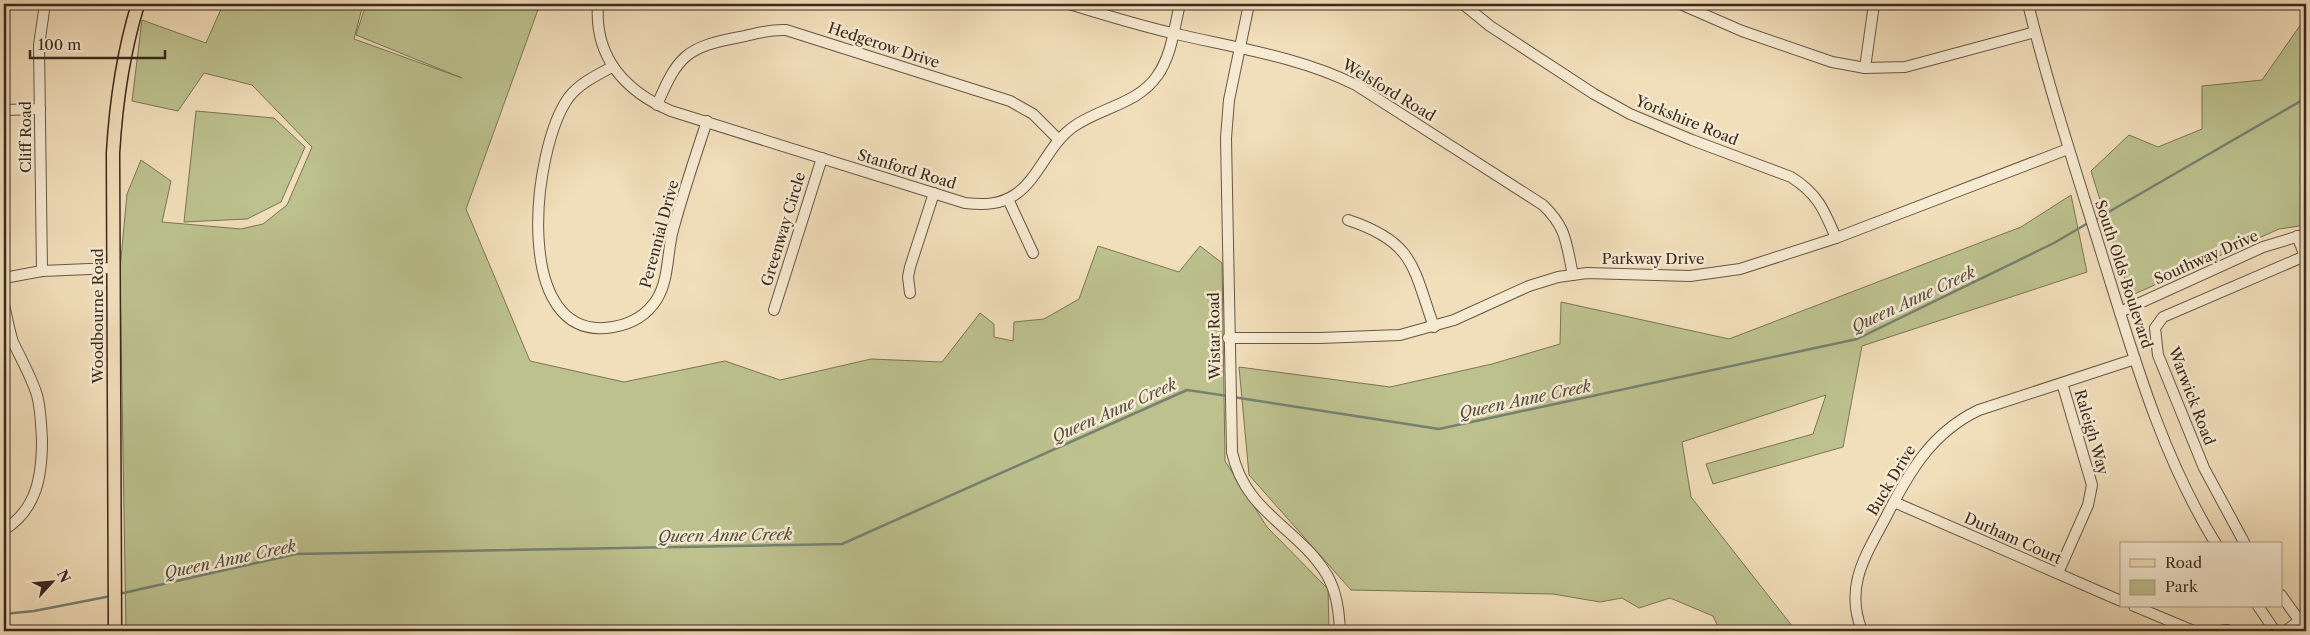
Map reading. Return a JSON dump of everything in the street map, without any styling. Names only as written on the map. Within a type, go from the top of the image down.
[{"type":"main road","name":"Woodbourne Road","points":[[115,631],[112,176],[116,114],[125,51],[138,4]]},
{"type":"street","name":"Cliff Road","points":[[42,271],[39,45],[45,4]]},
{"type":"street","name":"Stanford Road","points":[[598,4],[599,29],[612,67],[640,95],[657,105],[965,203],[982,205],[1008,199],[1020,191],[1032,178],[1058,140],[1079,123],[1134,97],[1152,83],[1167,59],[1180,4]]},
{"type":"street","name":"Welsford Road","points":[[1070,4],[1173,34],[1302,62],[1356,85],[1543,205],[1560,224],[1573,275]]},
{"type":"street","name":"Wistar Road","points":[[1249,4],[1227,112],[1226,138],[1228,338],[1232,452],[1236,469],[1255,501],[1319,563],[1327,576],[1337,601],[1340,631]]},
{"type":"street","name":"Yorkshire Road","points":[[1463,4],[1490,26],[1594,94],[1630,114],[1684,137],[1791,177],[1806,186],[1815,195],[1824,209],[1836,238]]},
{"type":"street","points":[[1680,4],[1702,9],[1742,31],[1832,62],[1866,68],[1905,67],[2035,32]]},
{"type":"street","points":[[1866,68],[1874,4]]},
{"type":"street","name":"South Olds Boulevard","points":[[2028,4],[2068,149],[2135,359],[2165,444],[2191,501],[2215,542]]},
{"type":"street","name":"Hedgerow Drive","points":[[657,105],[674,68],[682,59],[696,49],[717,41],[786,30],[1010,101],[1033,114],[1058,140]]},
{"type":"street","name":"Perennial Drive","points":[[612,67],[576,90],[563,107],[552,137],[539,186],[540,250],[545,282],[557,305],[576,322],[601,328],[621,326],[638,318],[656,300],[663,282],[673,230],[707,121]]},
{"type":"street","points":[[4,110],[40,109]]},
{"type":"street","name":"Parkway Drive","points":[[1228,338],[1379,337],[1400,335],[1454,320],[1529,286],[1573,275],[1622,273],[1690,276],[1726,272],[1768,262],[1836,238],[2068,149]]},
{"type":"street","name":"Greenway Circle","points":[[774,310],[822,158]]},
{"type":"street","points":[[910,293],[908,277],[910,267],[934,193]]},
{"type":"street","points":[[1008,199],[1033,252]]},
{"type":"street","points":[[1348,220],[1384,234],[1400,248],[1414,269],[1434,327]]},
{"type":"street","points":[[2301,235],[2306,257]]},
{"type":"street","name":"Southway Drive","points":[[2120,312],[2263,247],[2301,235]]},
{"type":"street","name":"Warwick Road","points":[[2244,542],[2197,451],[2158,355],[2155,328],[2163,317],[2306,257]]},
{"type":"street","points":[[4,278],[42,271],[113,268]]},
{"type":"street","points":[[4,305],[12,339],[36,392],[39,404],[42,463],[39,481],[32,500],[19,519],[4,530]]},
{"type":"street","name":"Buck Drive","points":[[1862,631],[1856,611],[1855,590],[1857,576],[1863,561],[1894,502],[1922,455],[1947,428],[1962,418],[1988,406],[2135,359]]},
{"type":"street","name":"Raleigh Way","points":[[2058,573],[2088,505],[2092,485],[2062,383]]},
{"type":"street","name":"Durham Court","points":[[1894,502],[2120,601]]},
{"type":"street","points":[[2282,597],[2303,617],[2286,631]]},
{"type":"street","points":[[2139,608],[2194,631]]},
{"type":"street","points":[[2259,608],[2275,631]]},
{"type":"green space","points":[[195,4],[363,4],[354,39],[462,78],[356,35],[366,4],[540,4],[466,209],[530,361],[624,382],[725,361],[780,380],[871,359],[942,362],[980,313],[994,324],[994,337],[1013,341],[1014,322],[1044,319],[1079,299],[1098,246],[1179,272],[1200,246],[1222,263],[1225,461],[1267,527],[1328,589],[1329,631],[126,631],[120,269],[127,194],[141,160],[171,181],[162,222],[241,229],[263,224],[287,205],[312,147],[252,85],[204,73],[178,111],[132,101],[142,20],[206,43],[221,9],[194,6]]},
{"type":"green space","points":[[2306,17],[2306,225],[2279,229],[2130,296],[2091,171],[2129,135],[2158,147],[2202,129],[2202,86],[2262,80]]},
{"type":"green space","points":[[196,111],[274,118],[305,147],[281,202],[247,219],[184,222]]},
{"type":"green space","points":[[2071,195],[2087,272],[1862,346],[1843,447],[1713,484],[1706,464],[1813,434],[1826,395],[1682,442],[1691,497],[1796,631],[1720,631],[1713,616],[1670,598],[1639,608],[1622,598],[1600,602],[1553,594],[1351,590],[1249,475],[1239,367],[1390,387],[1492,364],[1560,344],[1561,302],[1729,339],[2021,227]]},
{"type":"waterway","name":"Queen Anne Creek","points":[[2093,221],[2306,98]]},
{"type":"waterway","name":"Queen Anne Creek","points":[[1233,397],[1439,429],[1857,339],[2054,243],[2088,223]]},
{"type":"waterway","name":"Queen Anne Creek","points":[[119,594],[296,554],[842,544],[1187,390],[1228,396]]},
{"type":"waterway","name":"Queen Anne Creek","points":[[4,614],[34,611],[111,596]]}]
